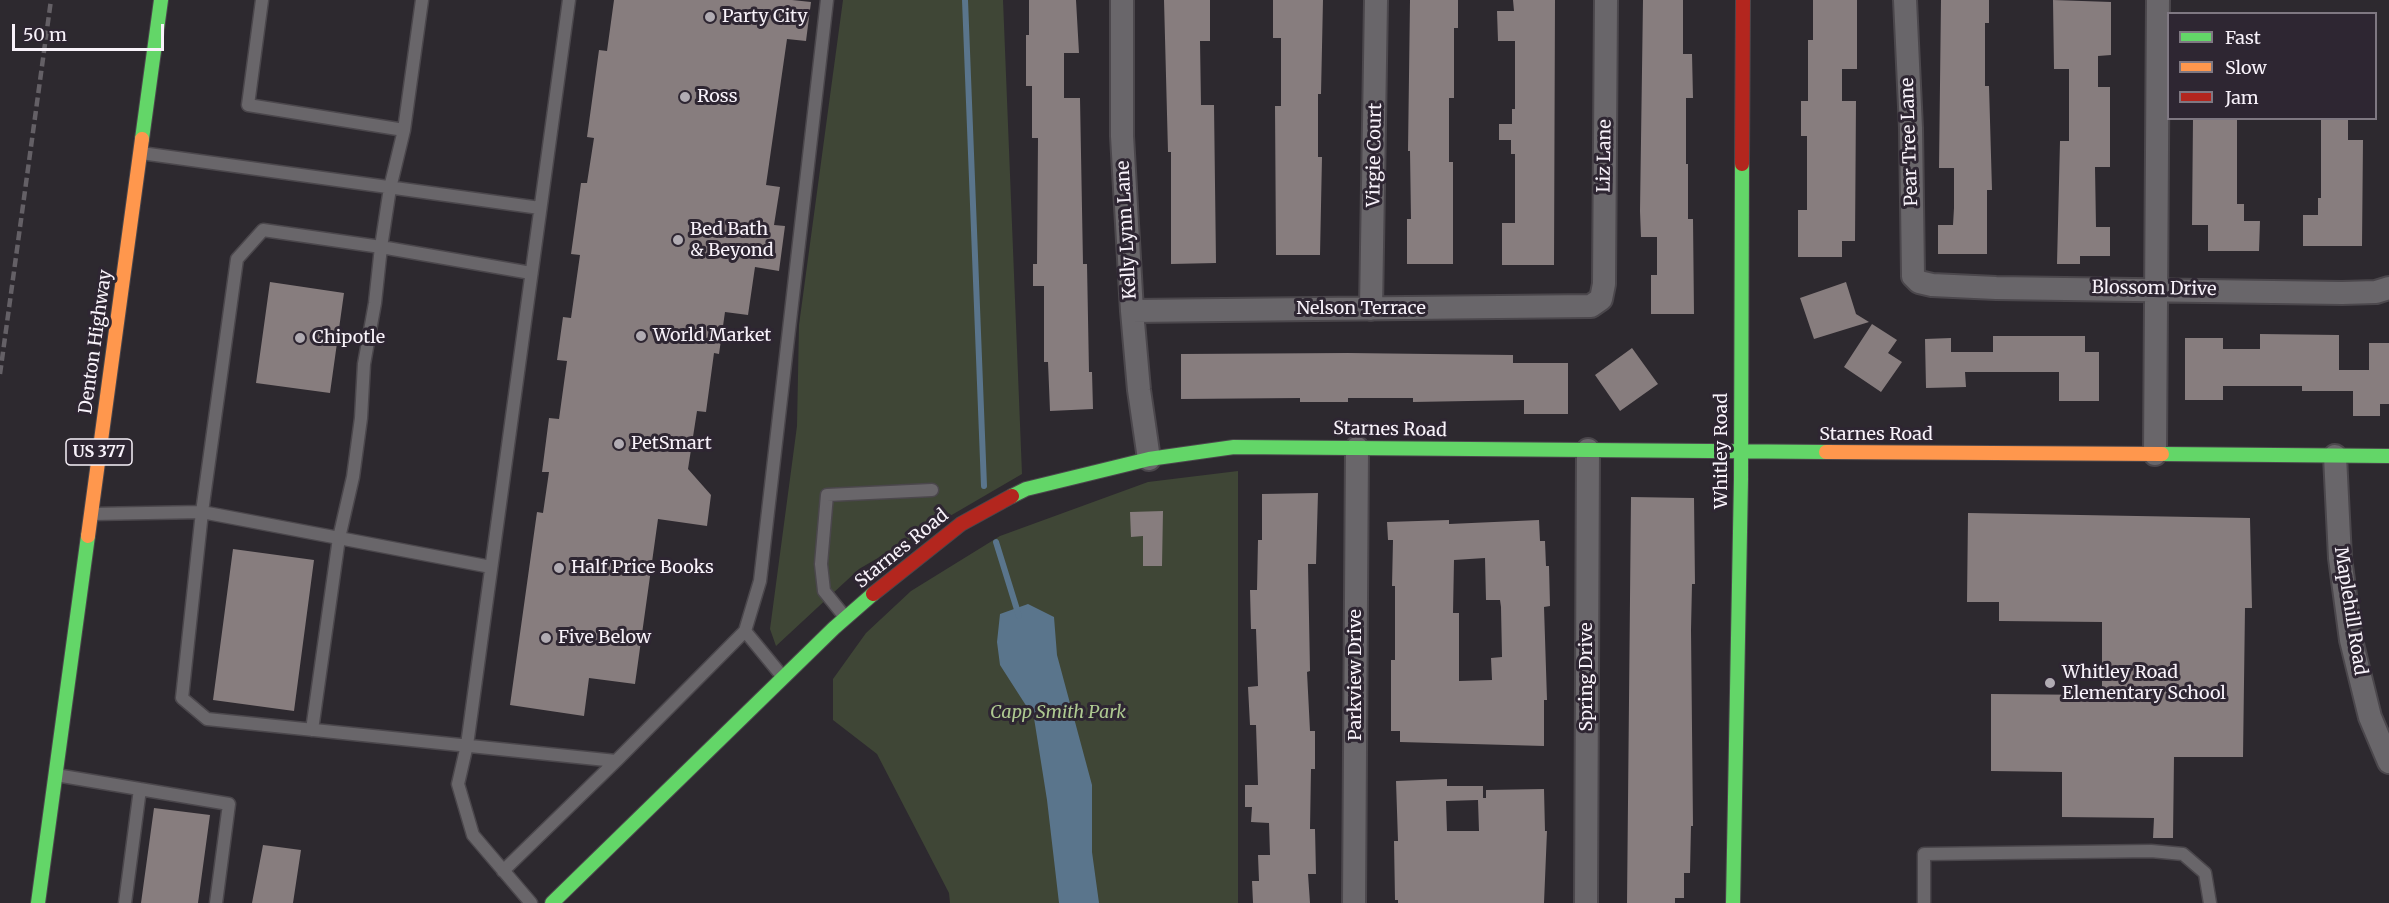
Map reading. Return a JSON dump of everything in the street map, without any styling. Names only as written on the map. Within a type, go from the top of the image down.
[{"type":"main road","name":"Denton Highway","points":[[38,903],[161,0]]},
{"type":"main road","name":"Whitley Road","points":[[1733,903],[1740,452],[1743,0]]},
{"type":"main road","name":"Starnes Road","points":[[552,903],[846,618],[961,524],[1026,489],[1149,459],[1234,447],[2389,456]]},
{"type":"street","name":"Kelly Lynn Lane","points":[[1122,0],[1122,136],[1132,311],[1139,390],[1149,459]]},
{"type":"street","name":"Virgie Court","points":[[1371,309],[1376,0]]},
{"type":"street","name":"Liz Lane","points":[[1591,306],[1601,299],[1604,284],[1606,0]]},
{"type":"street","name":"Pear Tree Lane","points":[[1905,0],[1911,128],[1913,276],[1919,282]]},
{"type":"street","points":[[2155,454],[2158,0]]},
{"type":"street","name":"Blossom Drive","points":[[1919,282],[1932,285],[1996,288],[2156,288],[2342,293],[2376,292],[2389,288]]},
{"type":"street","name":"Nelson Terrace","points":[[1132,311],[1591,306]]},
{"type":"street","name":"Parkview Drive","points":[[1354,903],[1357,448]]},
{"type":"street","name":"Spring Drive","points":[[1586,903],[1588,450]]},
{"type":"street","name":"Maplehill Road","points":[[2335,456],[2340,558],[2352,640],[2370,717],[2389,762]]},
{"type":"lane","points":[[262,0],[248,105],[404,130]]},
{"type":"lane","points":[[312,730],[339,538],[353,477],[361,418],[364,364],[375,303],[390,188],[404,130],[422,0]]},
{"type":"lane","points":[[531,903],[473,835],[458,784],[466,746],[569,0]]},
{"type":"lane","points":[[504,871],[745,631],[760,581],[827,0]]},
{"type":"lane","points":[[140,153],[540,208]]},
{"type":"lane","points":[[531,273],[263,230],[237,259],[202,512],[182,698],[207,719],[616,761]]},
{"type":"lane","points":[[846,618],[824,591],[821,564],[827,495],[932,490]]},
{"type":"lane","points":[[91,514],[202,512],[491,567]]},
{"type":"lane","points":[[745,631],[783,678]]},
{"type":"lane","points":[[55,774],[229,804],[216,903]]},
{"type":"lane","points":[[125,903],[140,789]]},
{"type":"lane","points":[[1924,903],[1924,854],[2151,851],[2183,854],[2205,873],[2210,903]]},
{"type":"green space","points":[[843,0],[1003,0],[1022,474],[859,569],[776,646],[770,629],[797,426],[799,325]]},
{"type":"green space","name":"Capp Smith Park","points":[[1238,471],[1238,903],[950,903],[949,893],[877,754],[833,720],[833,679],[866,633],[911,591],[1000,536],[1148,482]]},
{"type":"water","points":[[1028,604],[1054,617],[1057,655],[1092,785],[1092,852],[1099,903],[1059,903],[1047,800],[1034,718],[1000,665],[997,642],[1000,614]]},
{"type":"building","points":[[614,0],[792,0],[811,2],[806,41],[787,39],[766,185],[780,187],[774,225],[785,226],[779,271],[755,267],[748,315],[725,312],[719,354],[714,353],[706,412],[697,411],[688,469],[711,495],[707,526],[658,519],[635,684],[589,678],[584,716],[510,705],[537,512],[543,513],[549,472],[542,472],[549,418],[559,419],[567,361],[557,360],[563,317],[571,318],[580,255],[571,254],[581,183],[587,183],[594,138],[587,137],[599,50],[607,51]]},
{"type":"building","points":[[1029,0],[1076,0],[1079,53],[1064,53],[1064,98],[1080,98],[1083,264],[1087,264],[1089,372],[1092,372],[1093,409],[1050,411],[1048,362],[1044,362],[1044,286],[1033,286],[1033,264],[1037,264],[1038,138],[1032,138],[1032,86],[1026,86]]},
{"type":"building","points":[[1164,0],[1210,0],[1210,41],[1200,41],[1201,105],[1214,105],[1216,263],[1171,264],[1171,152],[1168,152]]},
{"type":"building","points":[[1273,0],[1323,0],[1321,94],[1318,94],[1318,157],[1322,157],[1320,255],[1276,255],[1275,106],[1281,106],[1281,38],[1273,38]]},
{"type":"building","points":[[1410,0],[1458,0],[1458,28],[1454,28],[1454,98],[1449,98],[1449,162],[1453,162],[1453,264],[1407,264],[1407,219],[1411,219],[1410,151],[1408,151]]},
{"type":"building","points":[[1513,0],[1555,0],[1554,265],[1502,265],[1502,223],[1515,223],[1515,154],[1511,154],[1511,140],[1499,140],[1499,124],[1512,124],[1512,109],[1515,109],[1515,41],[1498,41],[1497,11],[1514,11]]},
{"type":"building","points":[[1643,0],[1683,0],[1683,54],[1692,54],[1693,98],[1686,98],[1686,164],[1688,164],[1688,219],[1693,219],[1694,314],[1651,314],[1651,275],[1657,275],[1657,237],[1641,237],[1640,211]]},
{"type":"building","points":[[1813,0],[1857,0],[1857,69],[1842,69],[1842,101],[1856,101],[1855,241],[1842,241],[1842,257],[1798,257],[1798,210],[1807,210],[1807,136],[1801,136],[1801,101],[1808,101],[1808,40],[1813,40]]},
{"type":"building","points":[[1941,0],[1989,0],[1989,23],[1985,23],[1985,86],[1989,86],[1992,190],[1987,190],[1987,254],[1938,254],[1938,225],[1953,225],[1954,208],[1954,168],[1939,168]]},
{"type":"building","points":[[2053,0],[2111,2],[2111,55],[2098,56],[2098,87],[2110,87],[2110,167],[2095,167],[2096,227],[2110,227],[2110,256],[2080,256],[2080,264],[2057,264],[2060,141],[2069,141],[2069,69],[2054,69]]},
{"type":"building","points":[[2193,120],[2237,120],[2237,204],[2244,204],[2244,221],[2260,221],[2259,251],[2208,251],[2208,225],[2192,225]]},
{"type":"building","points":[[2321,120],[2348,120],[2348,140],[2363,140],[2362,246],[2303,246],[2303,215],[2318,215],[2318,198],[2321,198]]},
{"type":"building","name":"Chipotle","points":[[270,282],[344,293],[330,393],[256,383]]},
{"type":"building","points":[[1846,282],[1856,314],[1869,322],[1814,339],[1800,298]]},
{"type":"building","points":[[1872,324],[1897,340],[1888,353],[1902,362],[1881,392],[1844,367]]},
{"type":"building","points":[[2260,334],[2339,335],[2339,370],[2369,370],[2369,343],[2389,343],[2389,404],[2380,404],[2380,416],[2353,416],[2353,391],[2302,391],[2302,386],[2223,386],[2223,400],[2185,400],[2185,338],[2223,338],[2223,349],[2260,349]]},
{"type":"building","points":[[1993,336],[2085,336],[2085,352],[2099,352],[2099,401],[2059,401],[2059,372],[1965,372],[1966,387],[1926,388],[1925,339],[1951,338],[1951,352],[1993,352]]},
{"type":"building","points":[[1632,348],[1658,384],[1620,411],[1595,375]]},
{"type":"building","points":[[1181,354],[1513,355],[1513,363],[1568,363],[1568,414],[1524,414],[1524,400],[1413,402],[1413,398],[1348,398],[1348,402],[1300,402],[1300,398],[1181,399]]},
{"type":"building","points":[[1318,493],[1316,564],[1308,564],[1310,671],[1307,672],[1310,731],[1315,731],[1315,769],[1311,769],[1310,829],[1315,829],[1316,874],[1308,874],[1310,903],[1253,903],[1252,881],[1259,881],[1258,855],[1270,855],[1269,823],[1251,822],[1252,807],[1245,807],[1245,785],[1258,785],[1256,725],[1250,725],[1248,687],[1258,686],[1256,629],[1251,629],[1250,590],[1257,590],[1258,540],[1262,540],[1262,494]]},
{"type":"building","points":[[1631,497],[1694,498],[1695,584],[1692,584],[1691,630],[1693,826],[1691,826],[1690,873],[1684,873],[1684,898],[1675,898],[1675,903],[1627,903]]},
{"type":"building","points":[[1163,511],[1162,566],[1143,566],[1143,536],[1131,537],[1130,512]]},
{"type":"building","points":[[1968,513],[2250,518],[2252,608],[2245,608],[2243,757],[2174,757],[2173,838],[2153,838],[2154,818],[2062,817],[2062,772],[1991,771],[1991,694],[2102,695],[2102,622],[1999,621],[1999,602],[1967,602]]},
{"type":"building","points":[[1449,520],[1449,524],[1539,520],[1540,541],[1545,541],[1546,566],[1549,566],[1550,606],[1544,607],[1547,700],[1544,700],[1544,746],[1400,742],[1400,731],[1391,731],[1391,660],[1395,660],[1395,586],[1392,586],[1393,540],[1388,540],[1387,522]],"holes":[[[1485,558],[1486,600],[1500,600],[1502,657],[1491,658],[1492,680],[1459,681],[1459,613],[1453,613],[1454,560]]]},
{"type":"building","points":[[233,549],[314,560],[294,711],[213,700]]},
{"type":"building","points":[[1447,779],[1447,786],[1483,786],[1483,798],[1486,798],[1486,790],[1544,789],[1545,831],[1547,831],[1544,903],[1398,903],[1398,900],[1395,900],[1394,841],[1398,841],[1396,781]],"holes":[[[1478,800],[1479,831],[1447,831],[1446,801]]]},
{"type":"building","points":[[154,808],[210,815],[198,903],[141,903]]},
{"type":"building","points":[[263,845],[301,850],[293,903],[252,903]]},
{"type":"waterway","points":[[965,0],[984,486]]},
{"type":"waterway","points":[[996,542],[1019,616]]},
{"type":"railway","points":[[0,374],[51,0]]},
{"type":"traffic: fast","points":[[142,139],[161,0]]},
{"type":"traffic: fast","points":[[1733,903],[1741,479],[1742,164]]},
{"type":"traffic: fast","points":[[1012,496],[1026,489],[1149,459],[1234,447],[1826,452]]},
{"type":"traffic: fast","points":[[2162,454],[2389,456]]},
{"type":"traffic: fast","points":[[38,903],[88,536]]},
{"type":"traffic: fast","points":[[552,903],[834,628],[873,594]]},
{"type":"traffic: slow","points":[[88,536],[142,139]]},
{"type":"traffic: slow","points":[[1826,452],[2162,454]]},
{"type":"traffic: jam","points":[[1742,164],[1743,0]]},
{"type":"traffic: jam","points":[[873,594],[961,524],[1012,496]]},
{"type":"place","name":"Party City","points":[[710,17]]},
{"type":"place","name":"Ross","points":[[685,97]]},
{"type":"place","name":"Bed Bath & Beyond","points":[[678,240]]},
{"type":"place","name":"World Market","points":[[641,336]]},
{"type":"place","name":"Chipotle","points":[[300,338]]},
{"type":"place","name":"PetSmart","points":[[619,444]]},
{"type":"place","name":"Half Price Books","points":[[559,568]]},
{"type":"place","name":"Five Below","points":[[546,638]]},
{"type":"place","name":"Whitley Road Elementary School","points":[[2050,683]]}]
